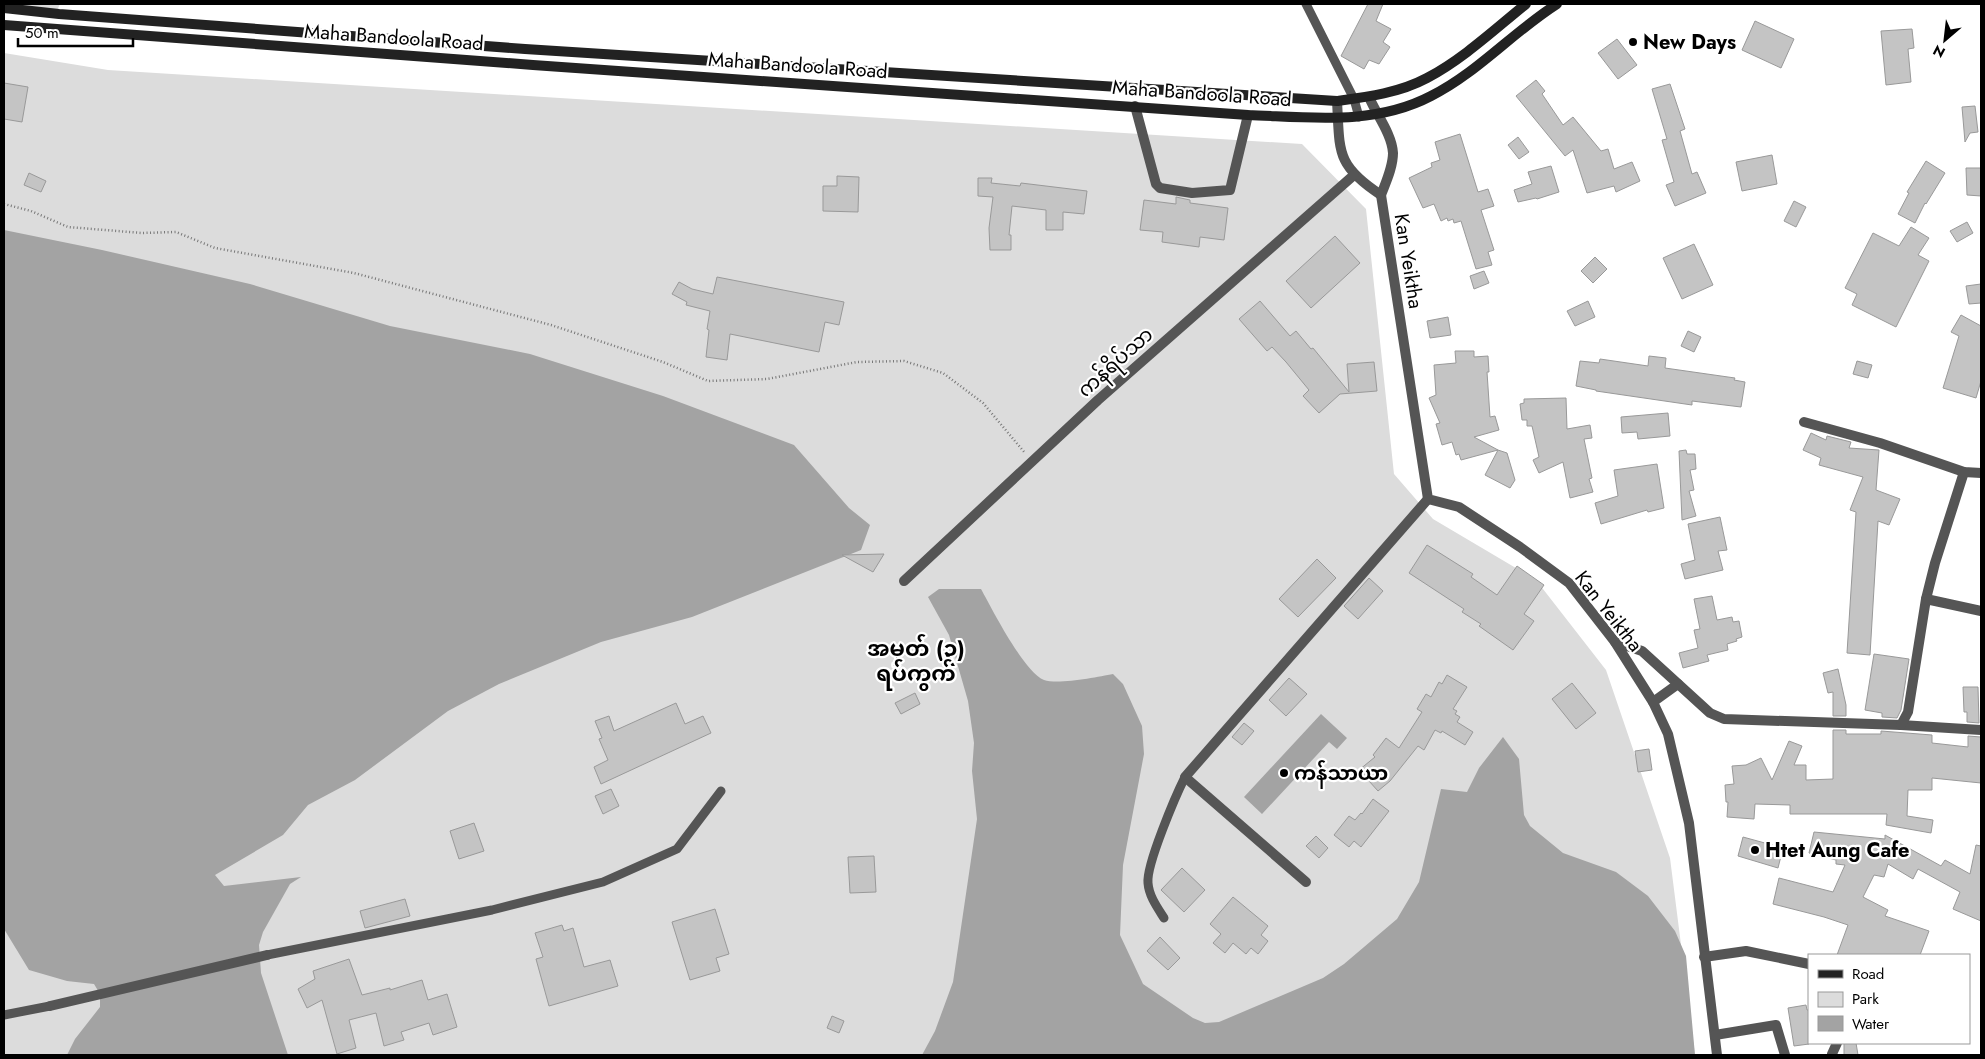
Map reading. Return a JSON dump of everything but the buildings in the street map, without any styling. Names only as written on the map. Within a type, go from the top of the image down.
[{"type":"main road","name":"Maha Bandoola Road","points":[[4,8],[59,14],[524,49],[1337,101],[1369,97],[1427,78],[1459,56],[1526,4]]},
{"type":"main road","name":"Maha Bandoola Road","points":[[4,25],[533,65],[1248,115],[1338,118],[1377,115],[1433,96],[1466,74],[1557,4]]},
{"type":"street","points":[[1337,101],[1341,155],[1354,175],[1380,195],[1390,170],[1393,152],[1389,137],[1369,97]]},
{"type":"street","points":[[1135,106],[1156,184],[1160,188],[1192,193],[1230,190],[1248,115]]},
{"type":"street","name":"ကန်ရိပ်သာ","points":[[904,581],[1098,400],[1354,175]]},
{"type":"street","name":"Kan Yeiktha","points":[[1380,195],[1428,499],[1459,507],[1520,547],[1569,583],[1615,642],[1653,702],[1668,734],[1689,823],[1717,1055]]},
{"type":"street","points":[[1804,422],[1880,443],[1964,472],[1981,473]]},
{"type":"street","points":[[1901,725],[1908,712],[1926,599],[1935,563],[1964,472]]},
{"type":"street","points":[[1306,882],[1185,777],[1428,499]]},
{"type":"street","points":[[1926,599],[1981,611]]},
{"type":"street","points":[[1615,642],[1642,651],[1710,713],[1724,720],[1901,725],[1981,730]]},
{"type":"street","points":[[1653,702],[1678,684]]},
{"type":"street","points":[[1704,957],[1746,952],[1808,964]]},
{"type":"street","points":[[50,1006],[266,955]]},
{"type":"street","points":[[1715,1035],[1776,1025],[1785,1055]]},
{"type":"street","points":[[1830,1055],[1836,1044]]},
{"type":"lane","points":[[1306,4],[1354,99],[1359,117]]},
{"type":"lane","points":[[1164,918],[1152,898],[1147,882],[1150,864],[1185,777]]},
{"type":"lane","points":[[266,955],[492,910],[603,882],[677,849],[721,791]]},
{"type":"lane","points":[[4,1015],[50,1006]]},
{"type":"path","points":[[4,204],[31,211],[68,227],[142,233],[176,232],[215,248],[354,273],[551,325],[662,362],[708,381],[767,379],[858,362],[904,361],[943,373],[982,403],[1032,461]]},
{"type":"green space","points":[[4,4],[60,4],[55,15]]},
{"type":"green space","points":[[4,53],[108,70],[1302,144],[1366,209],[1394,474],[1433,519],[1536,580],[1606,670],[1670,858],[1695,1055],[4,1055]]},
{"type":"water","points":[[4,230],[250,284],[390,326],[530,354],[663,396],[794,445],[849,508],[870,525],[861,550],[692,617],[601,642],[499,684],[448,711],[355,780],[308,805],[283,835],[215,875],[224,886],[301,877],[290,884],[263,932],[259,945],[261,973],[288,1055],[67,1055],[75,1039],[100,1007],[100,994],[94,984],[67,981],[29,970],[4,929]]},
{"type":"water","points":[[939,589],[981,589],[1018,653],[1036,675],[1044,680],[1058,682],[1113,674],[1123,684],[1142,726],[1144,754],[1123,865],[1120,935],[1143,984],[1193,1018],[1205,1023],[1219,1022],[1323,978],[1344,964],[1397,919],[1419,882],[1441,789],[1467,792],[1479,768],[1503,737],[1519,759],[1524,815],[1530,826],[1563,853],[1616,872],[1648,896],[1675,931],[1686,956],[1695,1055],[922,1055],[935,1031],[953,982],[977,819],[972,771],[974,743],[968,701],[949,635],[928,597]]},
{"type":"water","name":"ကန်သာယာ","points":[[1321,714],[1347,738],[1337,749],[1329,742],[1262,814],[1244,797]]},
{"type":"place","name":"New Days","points":[[1633,42]]},
{"type":"place","name":"ကန်သာယာ","points":[[1284,773]]},
{"type":"place","name":"Htet Aung Cafe","points":[[1755,850]]},
{"type":"district","name":"အမှတ် (၃) ရပ်ကွက်","points":[[916,660]]}]
